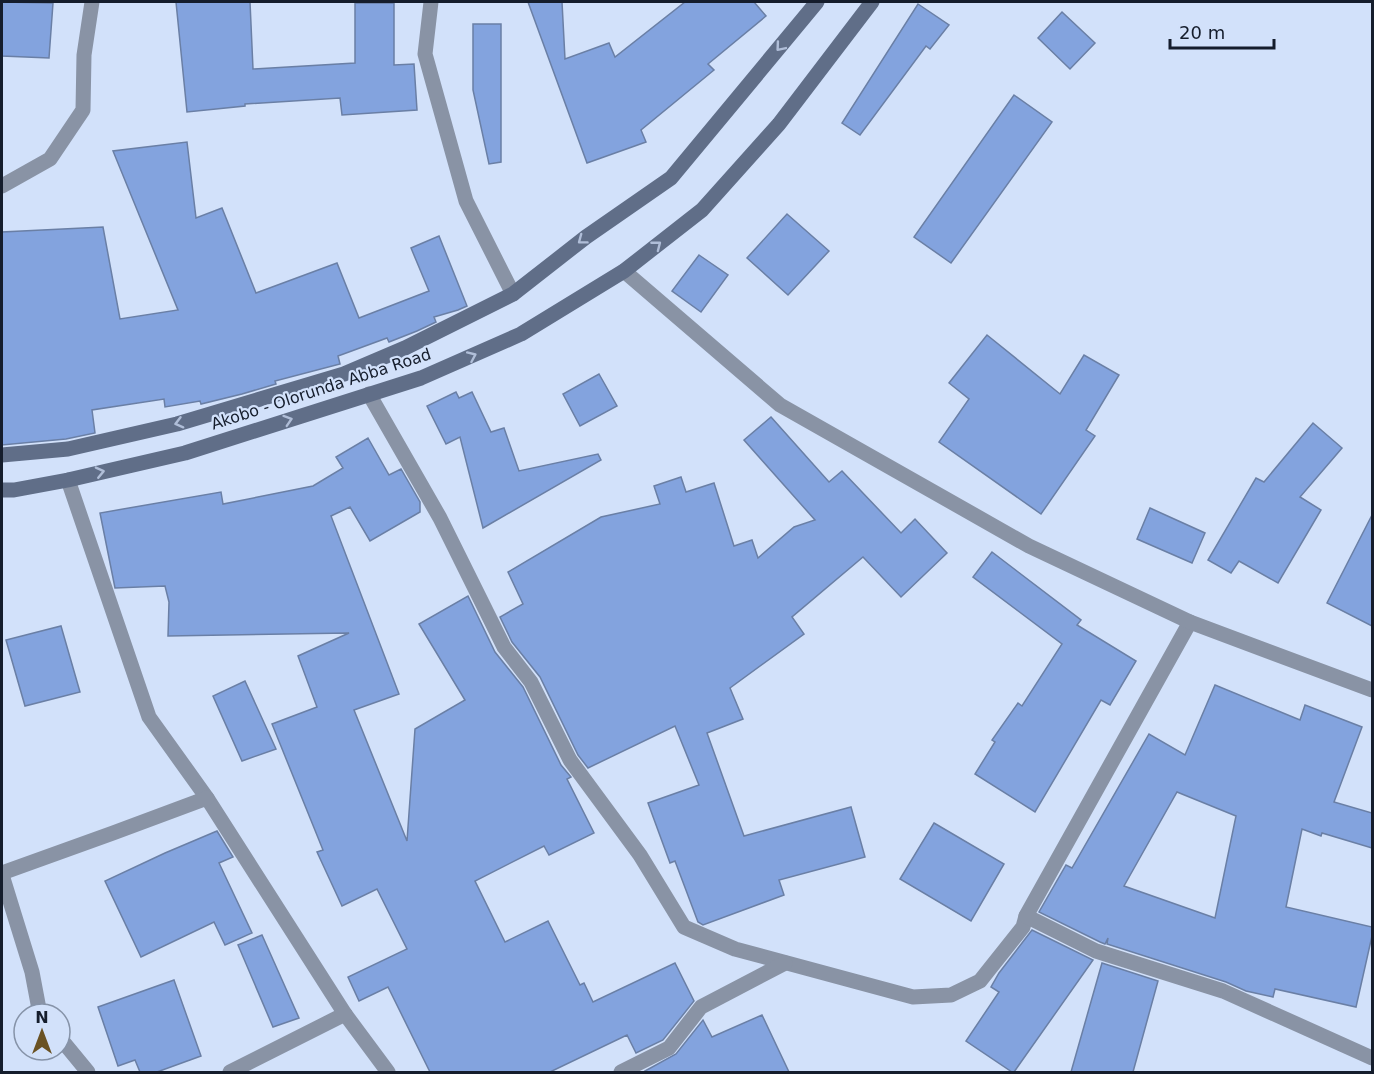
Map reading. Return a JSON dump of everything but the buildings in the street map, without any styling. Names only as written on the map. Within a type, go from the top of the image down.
[{"type":"main road","name":"Akobo - Olorunda Abba Road","points":[[2,455],[68,449],[177,424],[344,374],[405,348],[513,294],[586,237],[671,178],[817,2]]},
{"type":"main road","name":"Akobo - Olorunda Abba Road","points":[[2,490],[68,480],[185,453],[421,378],[521,334],[624,271],[702,210],[779,124],[872,2]]},
{"type":"street","points":[[2,186],[50,159],[83,110],[84,55],[92,2]]},
{"type":"street","points":[[431,2],[425,54],[466,201],[513,294]]},
{"type":"street","points":[[624,271],[780,405],[1029,546],[1190,622],[1372,690]]},
{"type":"street","points":[[369,394],[440,518],[504,647],[531,682],[570,760],[640,855],[684,927],[735,949],[785,963],[913,998],[951,995],[980,981],[1023,927],[1026,916],[1190,622]]},
{"type":"street","points":[[68,480],[149,717],[207,798],[345,1014],[388,1072]]},
{"type":"street","points":[[38,1002],[32,972],[2,874],[207,798]]},
{"type":"street","points":[[1026,916],[1096,951],[1223,991],[1372,1058]]},
{"type":"street","points":[[621,1072],[669,1048],[701,1007],[785,963]]},
{"type":"street","points":[[230,1072],[345,1014]]},
{"type":"street","points":[[72,1053],[88,1072]]}]
